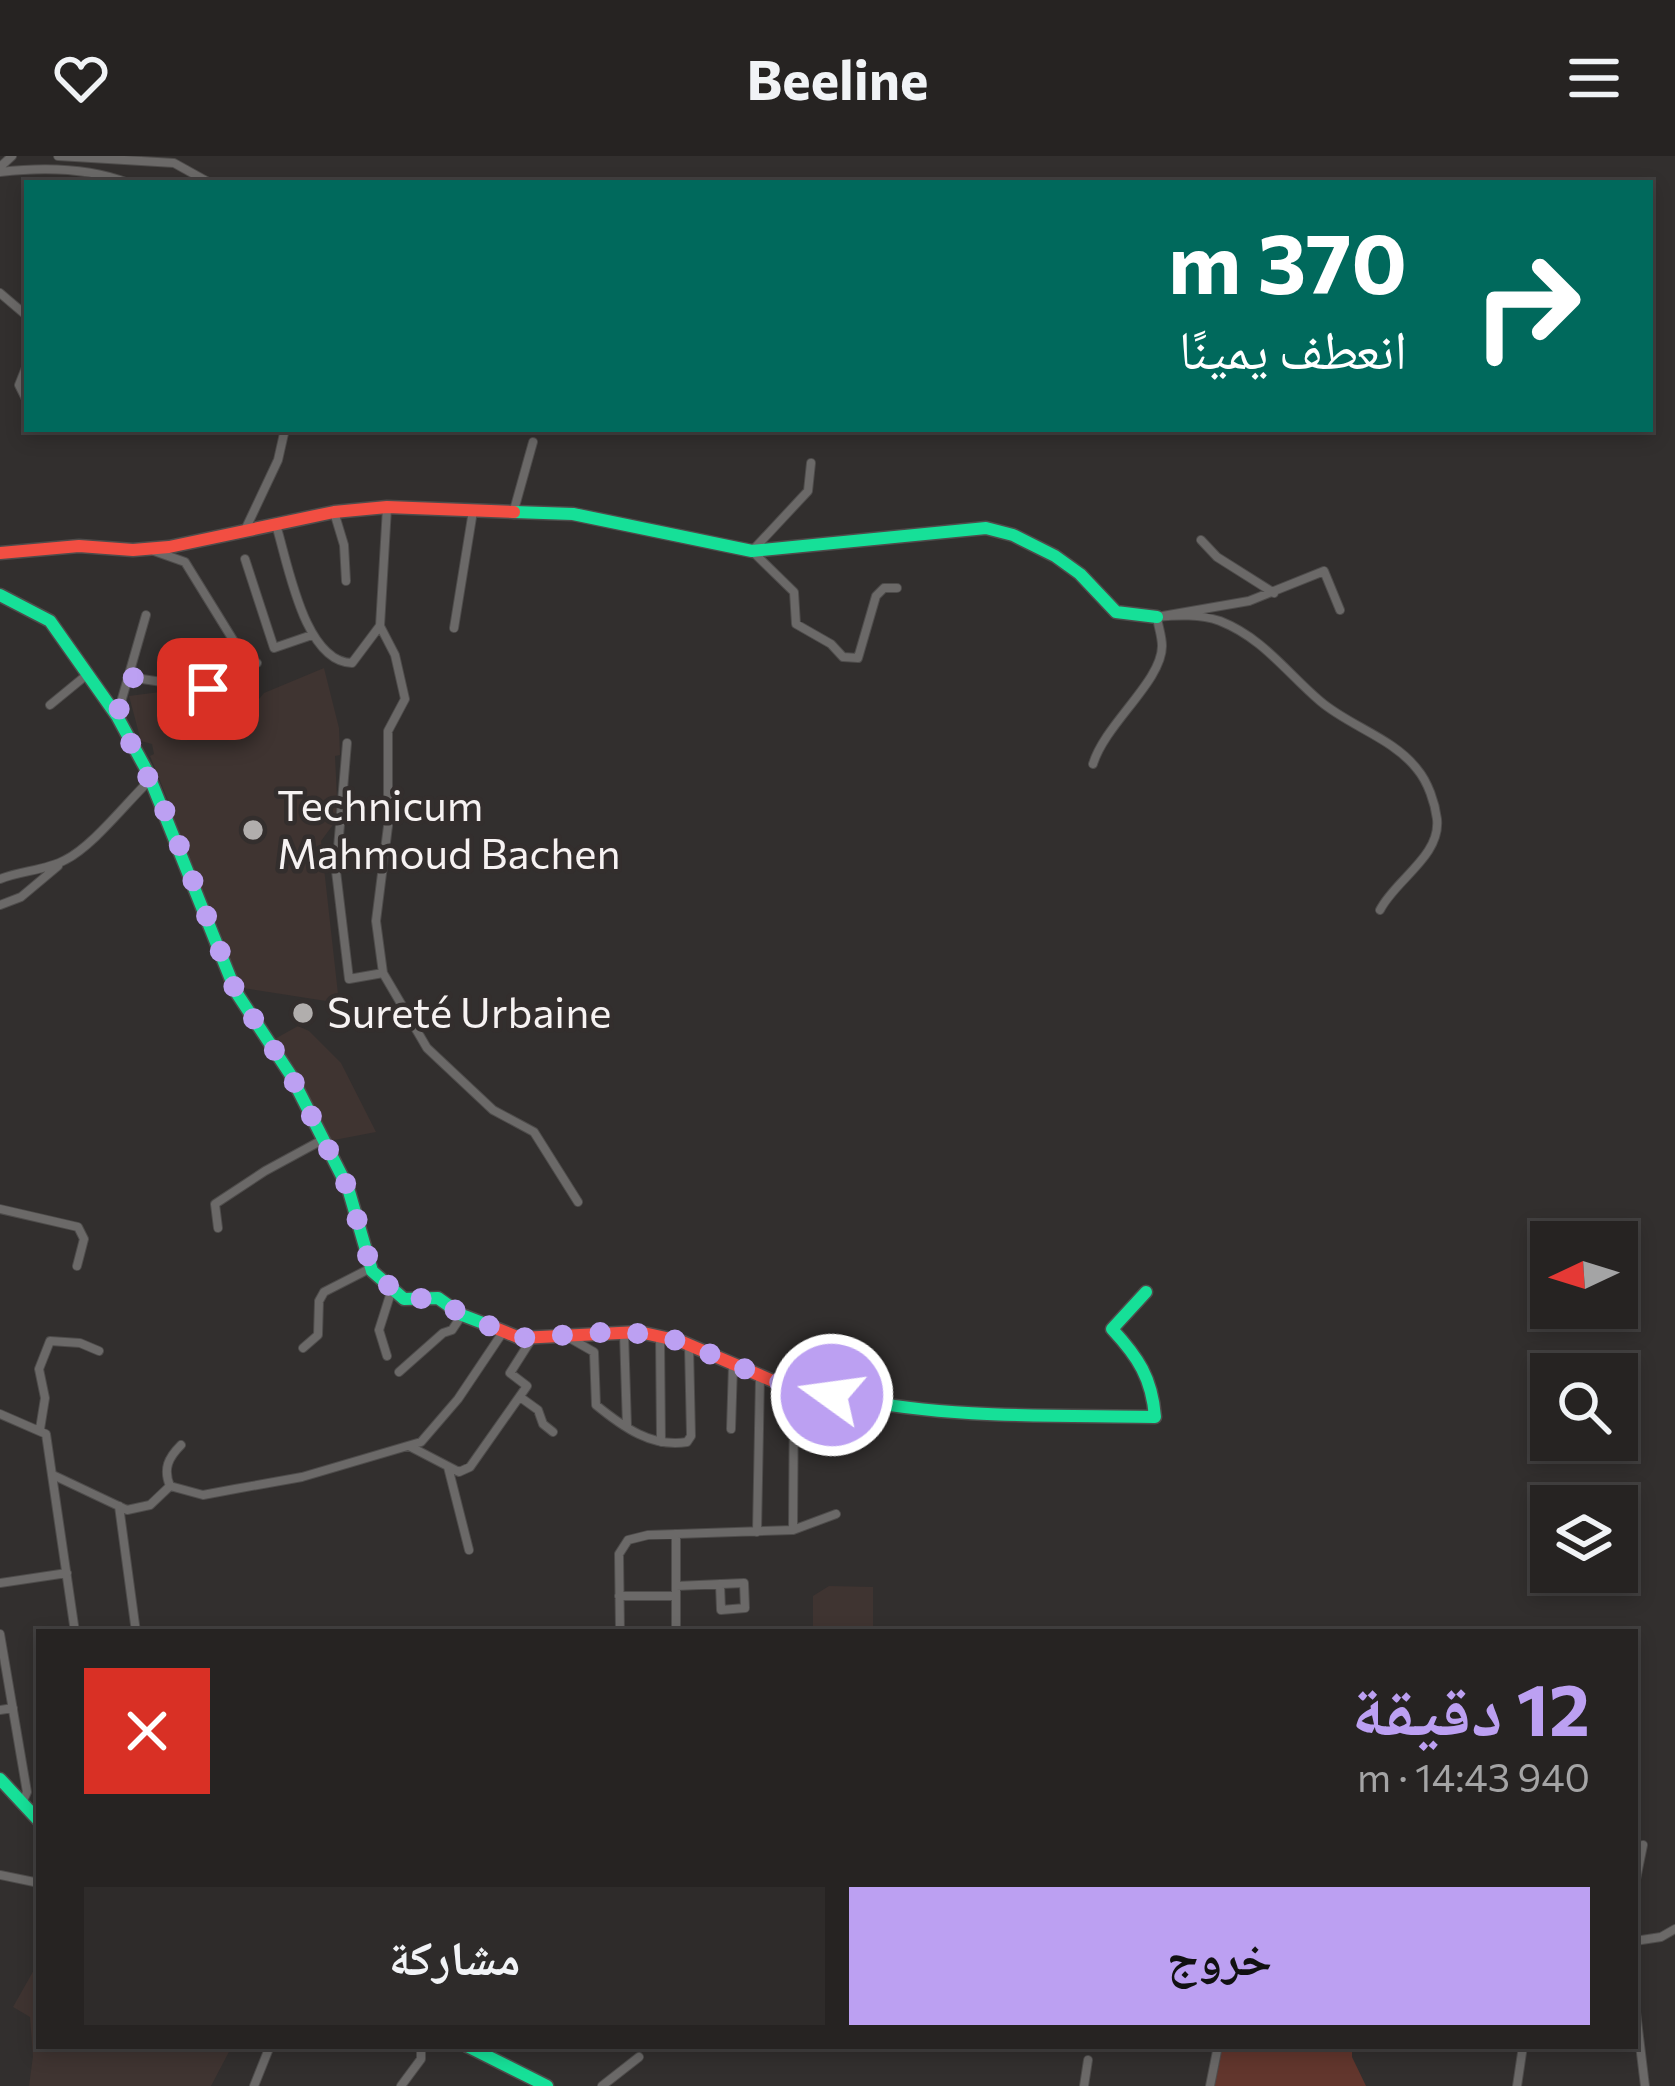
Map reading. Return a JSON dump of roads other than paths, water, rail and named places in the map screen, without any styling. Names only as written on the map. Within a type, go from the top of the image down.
[{"type":"street","points":[[0,170],[12,156]]},
{"type":"street","points":[[53,170],[55,156],[173,163],[204,180]]},
{"type":"street","points":[[0,170],[89,172],[117,180]]},
{"type":"street","points":[[0,293],[24,313]]},
{"type":"street","points":[[245,530],[278,460],[284,432]]},
{"type":"street","points":[[514,510],[533,442]]},
{"type":"street","points":[[752,551],[808,491],[811,463]]},
{"type":"street","points":[[387,507],[380,626],[395,655],[405,699],[388,731],[388,826],[376,920],[383,973],[427,1048],[493,1110],[534,1132],[578,1202]]},
{"type":"street","points":[[0,553],[79,547],[148,549],[334,512],[387,507],[604,518],[752,551],[986,528],[1069,567],[1116,612],[1224,622],[1276,655],[1320,701],[1417,768],[1432,800],[1437,834],[1380,910]]},
{"type":"street","points":[[454,628],[473,509]]},
{"type":"street","points":[[334,512],[344,544],[346,581]]},
{"type":"street","points":[[275,524],[312,635],[333,658],[352,663],[380,626]]},
{"type":"street","points":[[1201,540],[1217,557],[1274,593]]},
{"type":"street","points":[[148,549],[185,562],[243,656],[257,663]]},
{"type":"street","points":[[752,551],[794,592],[796,624],[850,660],[862,653],[880,590],[897,588]]},
{"type":"street","points":[[245,559],[274,647],[312,635]]},
{"type":"street","points":[[1157,616],[1249,602],[1324,571],[1340,610]]},
{"type":"street","points":[[0,596],[50,621],[117,716],[151,779],[236,992],[290,1074],[348,1188],[371,1268],[404,1299],[438,1298],[462,1315],[531,1340],[624,1331],[660,1336],[794,1386],[930,1413],[1156,1417],[1154,1386],[1147,1369],[1112,1329],[1146,1292]]},
{"type":"street","points":[[117,716],[146,614]]},
{"type":"street","points":[[1093,764],[1098,748],[1124,710],[1140,698],[1160,656],[1157,616]]},
{"type":"street","points":[[50,704],[88,673]]},
{"type":"street","points":[[129,677],[208,689]]},
{"type":"street","points":[[347,742],[336,871],[349,979],[383,973]]},
{"type":"street","points":[[0,905],[21,897],[151,779]]},
{"type":"street","points":[[0,879],[63,861]]},
{"type":"street","points":[[218,1228],[215,1204],[324,1139]]},
{"type":"street","points":[[0,1209],[78,1228],[84,1239],[77,1266]]},
{"type":"street","points":[[302,1348],[318,1335],[319,1301],[324,1292],[371,1268]]},
{"type":"street","points":[[387,1356],[379,1330],[393,1286]]},
{"type":"street","points":[[399,1372],[452,1330],[462,1315]]},
{"type":"street","points":[[624,1331],[627,1428]]},
{"type":"street","points":[[170,1486],[203,1495],[302,1477],[421,1442],[437,1428],[503,1332]]},
{"type":"street","points":[[563,1334],[594,1352],[594,1401],[627,1428],[662,1442],[683,1444],[690,1440],[689,1345]]},
{"type":"street","points":[[660,1336],[662,1442]]},
{"type":"street","points":[[408,1445],[459,1472],[470,1467],[527,1386],[510,1373],[531,1340]]},
{"type":"street","points":[[40,1429],[45,1398],[39,1369],[50,1342],[80,1343],[99,1351]]},
{"type":"street","points":[[731,1430],[734,1364]]},
{"type":"street","points":[[757,1532],[760,1375]]},
{"type":"street","points":[[793,1530],[794,1386]]},
{"type":"street","points":[[520,1397],[538,1410],[546,1428],[554,1432]]},
{"type":"street","points":[[0,1414],[40,1429],[48,1442],[75,1629]]},
{"type":"street","points":[[170,1486],[166,1467],[181,1445]]},
{"type":"street","points":[[448,1467],[469,1550]]},
{"type":"street","points":[[53,1475],[128,1510],[150,1505],[170,1486]]},
{"type":"street","points":[[118,1506],[136,1629]]},
{"type":"street","points":[[620,1629],[622,1546],[636,1537],[793,1530],[836,1514]]},
{"type":"street","points":[[676,1534],[676,1628]]},
{"type":"street","points":[[0,1583],[67,1573]]},
{"type":"street","points":[[620,1596],[720,1584],[744,1583],[745,1608],[722,1610],[720,1584]]},
{"type":"street","points":[[0,1634],[25,1797],[36,1816]]},
{"type":"street","points":[[0,1710],[13,1708]]},
{"type":"street","points":[[0,1780],[25,1797]]},
{"type":"street","points":[[25,1797],[36,1792]]},
{"type":"street","points":[[1638,1867],[1642,1845]]},
{"type":"street","points":[[0,1876],[36,1882]]},
{"type":"street","points":[[1638,1940],[1675,1929]]},
{"type":"street","points":[[1638,2029],[1645,2086]]},
{"type":"street","points":[[254,2086],[269,2049]]},
{"type":"street","points":[[401,2086],[421,2059],[421,2049]]},
{"type":"street","points":[[472,2049],[531,2083],[547,2086]]},
{"type":"street","points":[[1210,2086],[1217,2049]]},
{"type":"street","points":[[1517,2086],[1523,2049]]},
{"type":"street","points":[[602,2086],[639,2056]]},
{"type":"street","points":[[1084,2086],[1088,2060]]},
{"type":"place","name":"Technicum Mahmoud Bachen","points":[[253,830]]},
{"type":"place","name":"Sureté Urbaine","points":[[303,1013]]}]
